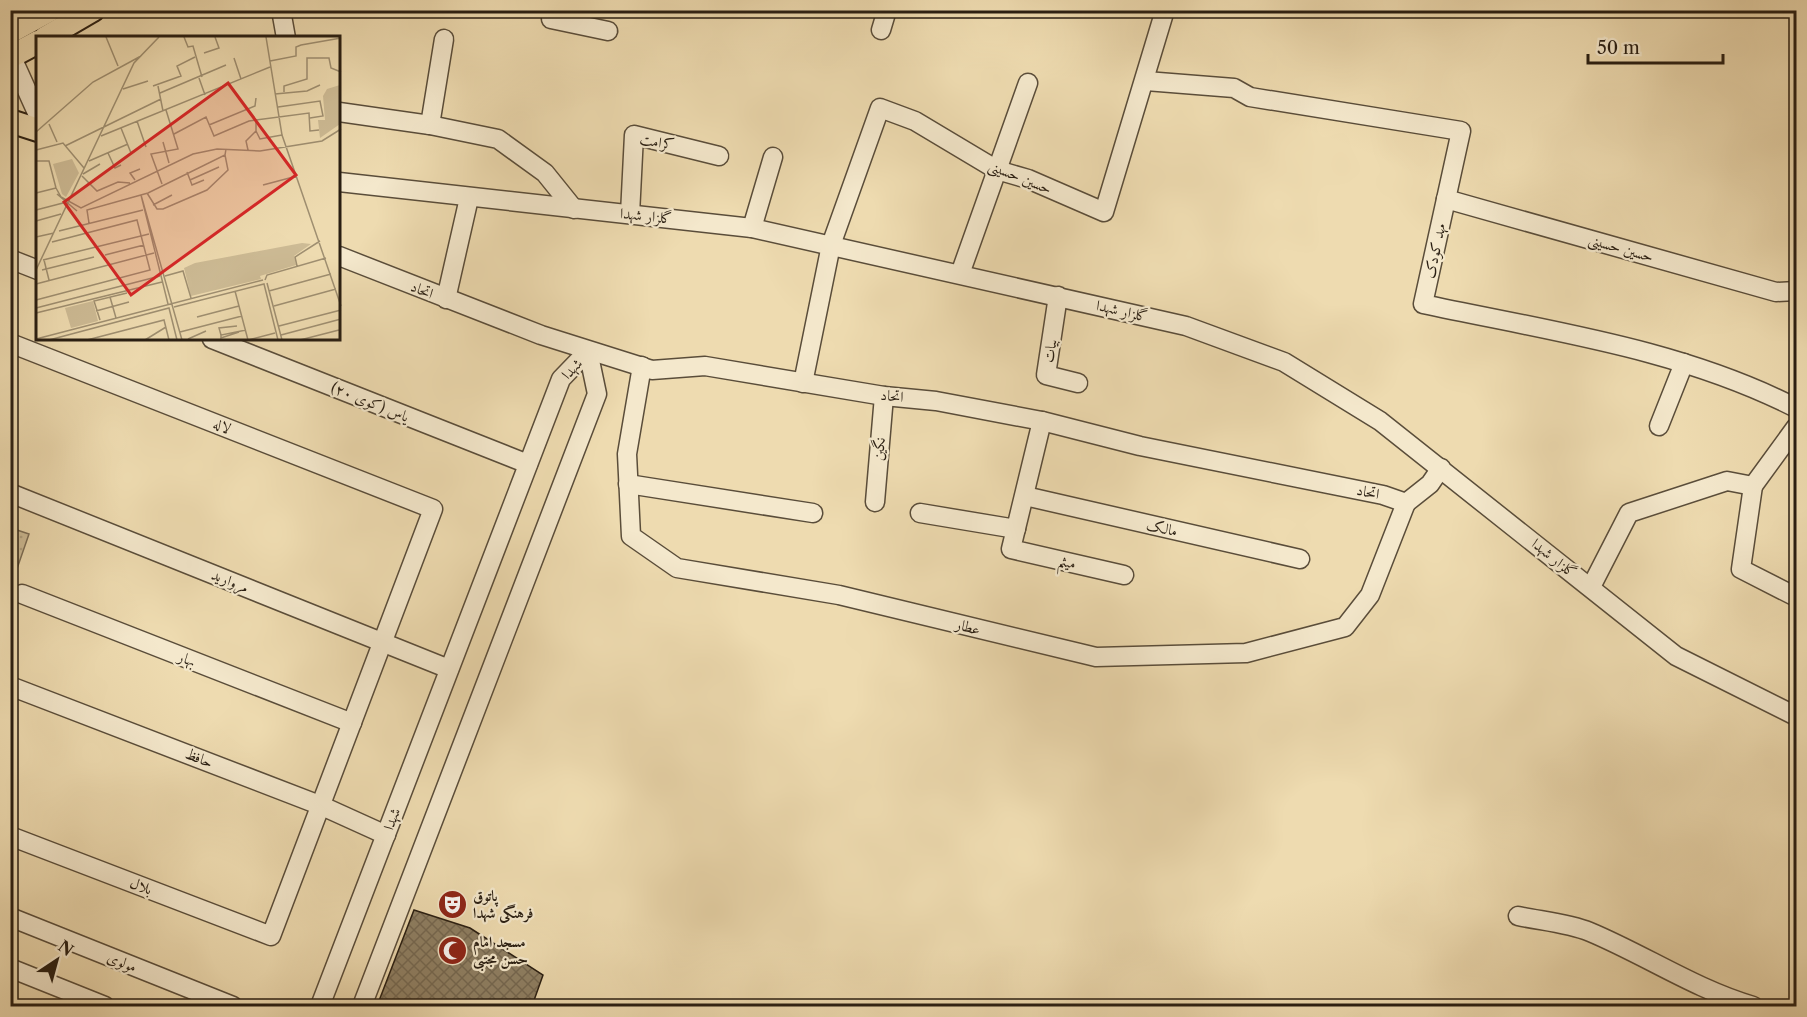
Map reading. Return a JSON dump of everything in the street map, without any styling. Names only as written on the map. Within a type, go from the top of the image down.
[{"type":"main road","points":[[11,56],[50,10]]},
{"type":"main road","points":[[32,33],[93,10]]},
{"type":"main road","points":[[10,121],[36,129]]},
{"type":"street","points":[[282,10],[286,36]]},
{"type":"street","points":[[552,10],[551,19],[608,31]]},
{"type":"street","points":[[881,30],[887,10]]},
{"type":"street","name":"حسین حسینی","points":[[831,245],[880,108],[915,122],[997,170],[1028,179],[1104,212],[1166,10]]},
{"type":"street","points":[[430,125],[444,39]]},
{"type":"street","points":[[11,56],[36,111]]},
{"type":"street","name":"مهد کودک","points":[[1146,81],[1234,88],[1250,97],[1461,131],[1423,304],[1684,363],[1755,387],[1797,408]]},
{"type":"street","points":[[960,274],[1028,83]]},
{"type":"street","points":[[340,112],[430,125],[498,139],[544,173],[574,209]]},
{"type":"street","name":"کرامت","points":[[630,214],[634,135],[719,156]]},
{"type":"street","points":[[752,228],[773,158]]},
{"type":"street","name":"گلزار شهدا","points":[[340,182],[752,228],[1186,326],[1284,363],[1380,421],[1676,656],[1797,716]]},
{"type":"street","points":[[446,299],[469,198]]},
{"type":"street","name":"حسین حسینی","points":[[1446,199],[1776,292],[1797,291]]},
{"type":"street","points":[[803,383],[831,245]]},
{"type":"street","name":"اتحاد","points":[[340,255],[446,299],[588,351],[652,370],[705,366],[884,396],[936,400],[1042,421],[1140,446],[1383,495],[1406,503]]},
{"type":"street","points":[[10,259],[36,269]]},
{"type":"street","name":"بیات","points":[[1058,296],[1046,375],[1077,383]]},
{"type":"street","name":"یاس (کوی ۲۰)","points":[[215,340],[528,464]]},
{"type":"street","name":"لاله","points":[[10,343],[433,509],[382,642]]},
{"type":"street","name":"شهدا","points":[[320,1006],[561,379],[588,351]]},
{"type":"street","name":"شهدا","points":[[362,1006],[597,394],[588,351]]},
{"type":"street","points":[[1659,426],[1684,363]]},
{"type":"street","name":"عطار","points":[[642,366],[627,454],[631,536],[677,568],[839,595],[1096,657],[1246,653],[1345,627],[1370,595],[1406,503]]},
{"type":"street","name":"نگین","points":[[874,502],[884,396]]},
{"type":"street","points":[[920,513],[1016,529],[1042,421]]},
{"type":"street","points":[[1797,427],[1753,486],[1741,569],[1797,597]]},
{"type":"street","points":[[1406,503],[1430,484],[1441,468]]},
{"type":"street","points":[[1591,587],[1629,513],[1727,481],[1753,486]]},
{"type":"street","points":[[628,484],[813,513]]},
{"type":"street","name":"مروارید","points":[[10,493],[450,669]]},
{"type":"street","name":"مالک","points":[[1025,496],[1300,559]]},
{"type":"street","name":"میثم","points":[[1016,529],[1011,549],[1124,575]]},
{"type":"street","name":"بهار","points":[[22,594],[352,723]]},
{"type":"street","points":[[322,806],[382,642]]},
{"type":"street","name":"حافظ","points":[[10,686],[322,806],[386,835]]},
{"type":"street","name":"بلال","points":[[10,836],[271,936],[322,806]]},
{"type":"street","points":[[1518,916],[1588,931],[1730,1000],[1753,1006]]},
{"type":"street","name":"مولوی","points":[[10,917],[233,1006]]},
{"type":"street","points":[[10,968],[105,1006]]},
{"type":"shaded area","points":[[10,528],[29,534],[11,586]]},
{"type":"building","name":"مسجد امام حسن مجتبی","points":[[414,910],[470,928],[543,975],[532,1006],[377,1006]]},
{"type":"place","name":"پاتوق فرهنگی شهدا","points":[[452,905]]},
{"type":"place","name":"مسجد امام حسن مجتبی","points":[[452,951]]}]
